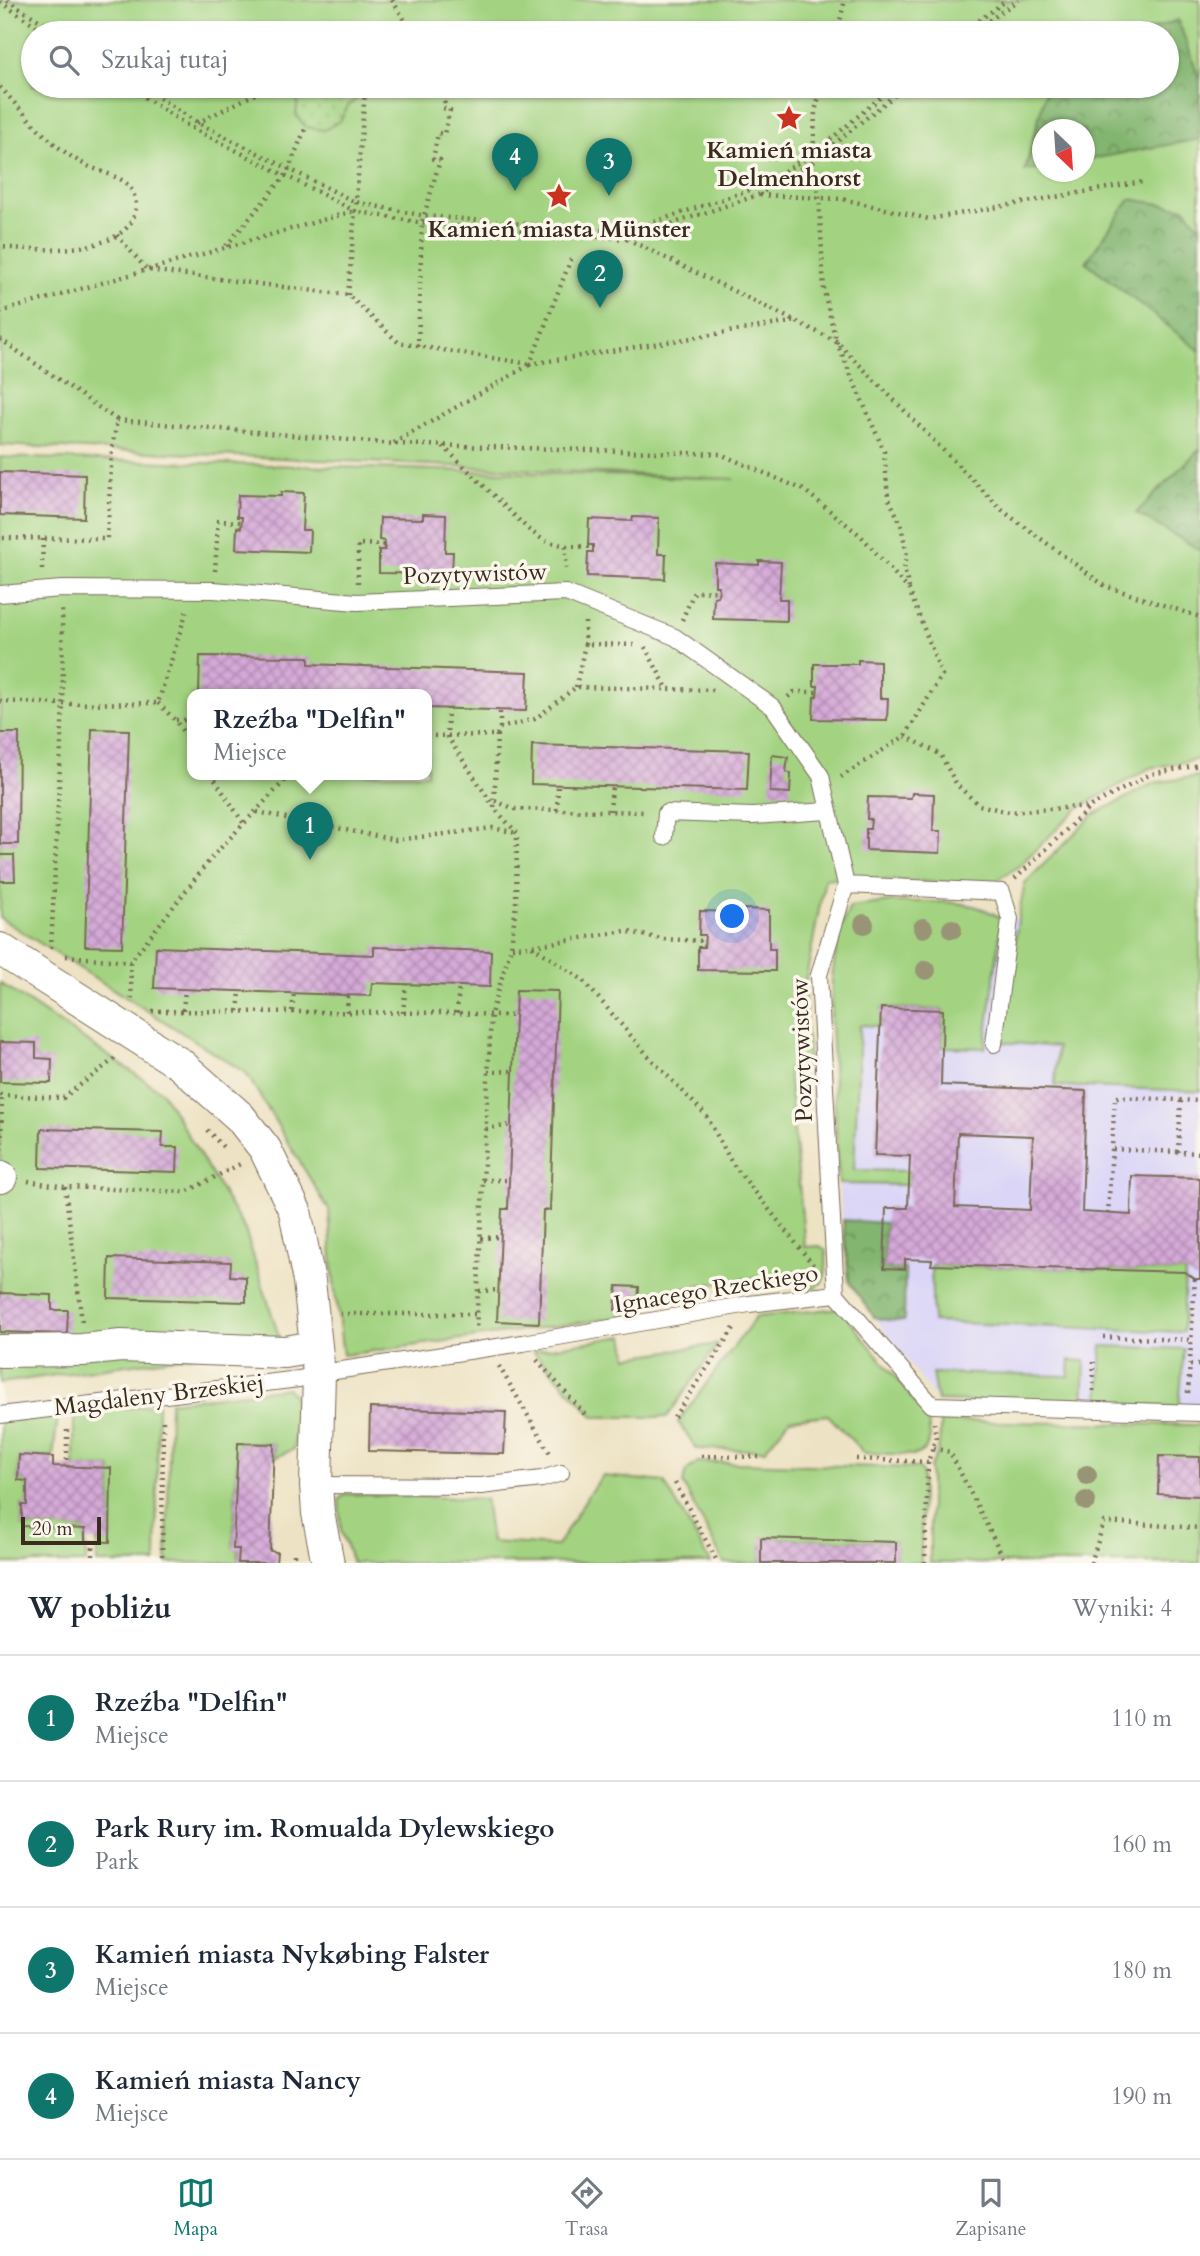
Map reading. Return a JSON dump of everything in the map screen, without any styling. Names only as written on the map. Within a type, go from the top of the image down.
[{"type":"street","points":[[0,949],[180,1064],[240,1117],[253,1157],[296,1211],[309,1282],[317,1360],[316,1485],[318,1513],[328,1563]]},
{"type":"street","name":"Magdaleny Brzeskiej","points":[[0,1350],[82,1350],[121,1346],[257,1350],[285,1352],[317,1360]]},
{"type":"lane","name":"Pozytywistów","points":[[0,594],[62,589],[194,589],[358,602],[566,593],[675,637],[773,707],[821,776],[846,885],[819,975],[836,1294]]},
{"type":"lane","points":[[664,837],[666,813],[752,816],[827,811]]},
{"type":"lane","points":[[846,885],[1002,892],[1010,919],[994,1044]]},
{"type":"lane","name":"Ignacego Rzeckiego","points":[[317,1360],[482,1349],[750,1304],[836,1294],[932,1405]]},
{"type":"lane","name":"Magdaleny Brzeskiej","points":[[0,1415],[299,1379],[317,1360]]},
{"type":"lane","points":[[932,1405],[1200,1413]]},
{"type":"lane","points":[[316,1485],[481,1486],[542,1479],[561,1473]]},
{"type":"path","points":[[7,0],[41,21]]},
{"type":"path","points":[[392,0],[405,21]]},
{"type":"path","points":[[840,21],[845,0]]},
{"type":"path","points":[[978,21],[1007,0]]},
{"type":"path","points":[[989,21],[1018,0]]},
{"type":"path","points":[[0,2],[29,21]]},
{"type":"path","points":[[0,87],[42,133],[67,154],[92,169],[126,183],[136,202],[135,213],[128,226],[117,235],[76,249],[45,251],[0,247]]},
{"type":"path","points":[[145,98],[190,127],[355,211],[422,223],[627,239],[798,321],[836,341],[1003,511],[1105,586],[1200,617]]},
{"type":"path","points":[[161,98],[198,122],[355,202],[425,216],[624,232],[756,188],[813,154],[880,98]]},
{"type":"path","points":[[190,127],[247,98]]},
{"type":"path","points":[[348,295],[364,98]]},
{"type":"path","points":[[418,347],[422,223],[440,160],[433,159],[438,133],[444,134],[450,110],[443,108],[446,98]]},
{"type":"path","points":[[819,98],[815,111],[813,161],[819,197],[824,291],[836,341],[884,450],[888,497],[901,524],[907,556],[904,569],[909,590],[942,675],[905,736],[841,777],[827,811]]},
{"type":"path","points":[[627,239],[758,195],[813,161],[891,98]]},
{"type":"path","points":[[226,247],[286,175],[306,127]]},
{"type":"path","points":[[758,195],[842,200],[929,219],[1142,182]]},
{"type":"path","points":[[0,312],[355,211]]},
{"type":"path","points":[[117,235],[148,270],[348,295],[399,343],[530,365],[798,321]]},
{"type":"path","points":[[394,444],[530,365],[571,259]]},
{"type":"path","points":[[0,339],[117,420],[394,444],[720,454],[803,490],[861,536],[909,590]]},
{"type":"path","points":[[0,538],[107,539],[112,450],[117,420]]},
{"type":"path","points":[[443,446],[529,530],[545,541],[566,546],[593,547]]},
{"type":"path","points":[[214,590],[218,521],[242,522]]},
{"type":"path","points":[[42,591],[43,539]]},
{"type":"path","points":[[358,602],[358,544],[385,545]]},
{"type":"path","points":[[566,546],[566,593]]},
{"type":"path","points":[[50,959],[63,704],[62,589]]},
{"type":"path","points":[[158,703],[194,589]]},
{"type":"path","points":[[675,637],[694,592],[718,592]]},
{"type":"path","points":[[576,687],[585,644],[644,645],[668,689]]},
{"type":"path","points":[[500,728],[535,719],[576,687],[749,691]]},
{"type":"path","points":[[0,701],[63,704],[158,703],[187,737]]},
{"type":"path","points":[[448,708],[447,736],[494,808],[517,833],[516,904],[511,947],[491,1014],[477,1314],[482,1349],[561,1473]]},
{"type":"path","points":[[494,808],[500,710]]},
{"type":"path","points":[[175,720],[187,720]]},
{"type":"path","points":[[432,736],[497,735]]},
{"type":"path","points":[[905,736],[940,754],[957,785],[979,805],[1009,812],[1091,806]]},
{"type":"path","points":[[1002,892],[1091,806],[1151,774],[1200,765]]},
{"type":"path","points":[[215,780],[244,824]]},
{"type":"path","points":[[133,1011],[130,962],[213,856],[285,780]]},
{"type":"path","points":[[557,810],[558,785]]},
{"type":"path","points":[[610,811],[612,787]]},
{"type":"path","points":[[495,801],[516,809],[666,813]]},
{"type":"path","points":[[256,812],[397,840],[493,828],[517,833]]},
{"type":"path","points":[[511,947],[625,931],[662,939],[705,941]]},
{"type":"path","points":[[532,946],[583,980],[650,1058],[706,1115],[732,1163],[836,1294]]},
{"type":"path","points":[[64,956],[130,962]]},
{"type":"path","points":[[404,1013],[406,984]]},
{"type":"path","points":[[457,1013],[459,986]]},
{"type":"path","points":[[183,1010],[185,989]]},
{"type":"path","points":[[238,1011],[240,992]]},
{"type":"path","points":[[292,1011],[294,993]]},
{"type":"path","points":[[347,1012],[348,995]]},
{"type":"path","points":[[145,1011],[457,1013],[515,1016]]},
{"type":"path","points":[[107,1049],[128,1064]]},
{"type":"path","points":[[117,1056],[63,1098],[1,1095],[1,1177],[65,1187],[186,1192],[253,1157]]},
{"type":"path","points":[[488,1072],[513,1071]]},
{"type":"path","points":[[1108,1214],[1115,1097],[1200,1101]]},
{"type":"path","points":[[1178,1152],[1181,1100]]},
{"type":"path","points":[[486,1129],[511,1125]]},
{"type":"path","points":[[206,1128],[253,1157]]},
{"type":"path","points":[[1113,1149],[1200,1153]]},
{"type":"path","points":[[246,1175],[253,1157]]},
{"type":"path","points":[[483,1181],[509,1180]]},
{"type":"path","points":[[65,1187],[82,1317],[82,1350]]},
{"type":"path","points":[[481,1238],[501,1237]]},
{"type":"path","points":[[1189,1377],[1195,1279]]},
{"type":"path","points":[[478,1292],[499,1290]]},
{"type":"path","points":[[674,1417],[750,1304]]},
{"type":"path","points":[[335,1314],[477,1314]]},
{"type":"path","points":[[82,1317],[92,1317]]},
{"type":"path","points":[[1103,1337],[1191,1340]]},
{"type":"path","points":[[523,1343],[587,1417]]},
{"type":"path","points":[[1094,1362],[1094,1372]]},
{"type":"path","points":[[1190,1366],[1200,1365]]},
{"type":"path","points":[[162,1563],[165,1394]]},
{"type":"path","points":[[925,1563],[928,1462],[936,1437],[932,1405]]},
{"type":"path","points":[[67,1406],[67,1467]]},
{"type":"path","points":[[933,1448],[950,1452],[1006,1563]]},
{"type":"path","points":[[701,1456],[760,1457]]},
{"type":"path","points":[[856,1459],[928,1462]]},
{"type":"path","points":[[675,1483],[718,1563]]},
{"type":"path","points":[[1091,1563],[1104,1522],[1200,1528]]},
{"type":"path","points":[[93,1541],[93,1563]]},
{"type":"shaded area","points":[[1200,776],[1200,1407],[937,1401],[849,1282],[839,1184],[831,1023],[832,977],[850,907],[890,902],[970,903],[990,910],[1002,919],[1018,918],[1025,883],[1093,815],[1154,783]]},
{"type":"green space","points":[[0,0],[1200,0],[1200,759],[1150,768],[1077,809],[1019,866],[991,884],[825,878],[804,989],[809,1067],[788,1069],[805,1247],[820,1246],[826,1251],[825,1275],[823,1281],[814,1288],[797,1292],[793,1272],[644,1294],[644,1314],[343,1355],[333,1275],[329,1210],[246,1073],[0,918],[0,457],[734,479],[0,445]]},
{"type":"green space","points":[[1179,23],[1200,80],[1200,139],[1095,158],[1095,119],[1038,119],[1044,98],[1179,98]]},
{"type":"green space","points":[[358,98],[348,106],[340,121],[324,130],[306,127],[296,115],[298,99]]},
{"type":"green space","points":[[1032,144],[1032,169],[1025,171]]},
{"type":"green space","points":[[1130,199],[1185,208],[1200,227],[1200,351],[1086,262]]},
{"type":"green space","points":[[1200,449],[1200,550],[1136,513]]},
{"type":"green space","points":[[1200,776],[1200,1091],[1055,1086],[1057,1047],[1002,1042],[1025,883],[1093,815],[1154,783]]},
{"type":"green space","points":[[890,902],[963,904],[990,912],[1002,919],[985,1048],[942,1047],[943,1010],[882,1008],[881,1026],[860,1025],[854,1170],[909,1171],[909,1185],[839,1184],[831,1023],[832,977],[839,932],[850,907]]},
{"type":"green space","points":[[0,983],[162,1092],[245,1230],[281,1343],[0,1383]]},
{"type":"green space","points":[[843,1220],[885,1223],[884,1268],[905,1269],[904,1321],[874,1317],[849,1282]]},
{"type":"green space","points":[[931,1265],[1185,1272],[1183,1332],[933,1322]]},
{"type":"green space","points":[[840,1308],[928,1419],[930,1438],[925,1450],[915,1455],[864,1453],[828,1415],[790,1419],[765,1450],[697,1449],[678,1422],[756,1317]]},
{"type":"green space","points":[[624,1336],[628,1357],[718,1344],[667,1417],[594,1417],[533,1351]]},
{"type":"green space","points":[[1102,1346],[1184,1349],[1179,1407],[1099,1405]]},
{"type":"green space","points":[[1070,1360],[1085,1361],[1083,1405],[937,1401],[932,1373],[1069,1376]]},
{"type":"green space","points":[[287,1388],[295,1397],[294,1449],[274,1458],[274,1444],[238,1443],[233,1548],[239,1549],[238,1563],[167,1563],[170,1402]]},
{"type":"green space","points":[[158,1404],[156,1563],[97,1563],[97,1542],[110,1541],[111,1468],[74,1467],[74,1413]]},
{"type":"green space","points":[[58,1415],[53,1457],[19,1456],[18,1480],[27,1481],[27,1505],[22,1505],[22,1526],[85,1529],[86,1563],[0,1563],[0,1422]]},
{"type":"green space","points":[[940,1421],[1200,1425],[1200,1563],[930,1563],[930,1466],[938,1450]]},
{"type":"green space","points":[[698,1462],[918,1468],[922,1473],[921,1563],[896,1563],[896,1542],[762,1538],[761,1563],[724,1563],[683,1484],[686,1471]]},
{"type":"green space","points":[[603,1476],[664,1482],[711,1563],[352,1563],[341,1531],[339,1500],[345,1494],[485,1499],[491,1542],[557,1546]]},
{"type":"building","points":[[0,472],[85,475],[84,518],[0,515]]},
{"type":"building","points":[[281,492],[304,493],[302,530],[310,530],[309,552],[236,549],[237,527],[241,528],[242,517],[237,517],[238,495],[281,496]]},
{"type":"building","points":[[423,514],[446,515],[445,552],[453,552],[452,574],[379,573],[379,550],[385,550],[385,541],[379,540],[380,518],[423,519]]},
{"type":"building","points":[[633,517],[659,518],[658,554],[666,554],[665,579],[587,576],[588,552],[593,552],[593,545],[588,545],[589,519],[632,521]]},
{"type":"building","points":[[759,561],[781,562],[779,599],[787,599],[787,621],[713,619],[714,597],[718,596],[719,586],[715,586],[715,563],[759,565]]},
{"type":"building","points":[[200,656],[309,657],[309,664],[528,672],[526,711],[432,708],[432,689],[199,689]]},
{"type":"building","points":[[858,660],[880,661],[880,698],[888,698],[887,720],[813,719],[814,697],[817,696],[818,686],[814,686],[814,664],[858,664]]},
{"type":"building","points":[[92,729],[129,730],[122,947],[85,946]]},
{"type":"building","points":[[0,733],[19,733],[18,844],[0,844]]},
{"type":"building","points":[[532,745],[749,751],[747,790],[531,784]]},
{"type":"building","points":[[772,755],[788,757],[786,772],[791,773],[790,793],[770,792]]},
{"type":"building","points":[[912,793],[934,794],[933,831],[941,831],[940,853],[866,850],[866,829],[870,829],[871,819],[867,819],[868,797],[911,798]]},
{"type":"building","points":[[0,855],[14,855],[15,881],[0,881]]},
{"type":"building","points":[[744,909],[769,910],[769,949],[775,949],[775,971],[698,970],[698,947],[704,947],[705,935],[699,935],[700,911],[744,912]]},
{"type":"building","points":[[156,947],[374,955],[374,947],[491,951],[490,987],[372,983],[371,996],[154,988]]},
{"type":"building","points":[[516,990],[558,991],[550,1210],[543,1210],[539,1323],[497,1321],[502,1209],[508,1209]]},
{"type":"building","points":[[881,1008],[943,1010],[941,1085],[1086,1091],[1082,1212],[1131,1215],[1132,1176],[1200,1178],[1200,1279],[1195,1279],[1185,1272],[931,1265],[932,1260],[905,1259],[905,1269],[884,1268],[886,1208],[908,1208],[910,1156],[875,1155]],"holes":[[[958,1133],[1033,1136],[1030,1210],[955,1207]]]},
{"type":"building","points":[[0,1042],[36,1043],[36,1058],[52,1059],[51,1083],[0,1082]]},
{"type":"building","points":[[41,1129],[163,1132],[162,1147],[178,1147],[177,1172],[40,1168]]},
{"type":"building","points":[[109,1258],[231,1262],[230,1276],[246,1277],[246,1302],[108,1298]]},
{"type":"building","points":[[617,1286],[639,1287],[638,1311],[615,1310]]},
{"type":"building","points":[[0,1293],[52,1295],[52,1310],[68,1310],[67,1334],[0,1332]]},
{"type":"building","points":[[370,1408],[506,1412],[504,1454],[369,1451]]},
{"type":"building","points":[[238,1443],[274,1444],[270,1551],[277,1552],[276,1563],[238,1563],[239,1549],[233,1549]]},
{"type":"building","points":[[19,1455],[53,1457],[53,1466],[111,1468],[110,1542],[85,1541],[85,1529],[22,1526],[22,1505],[27,1505],[27,1481],[18,1480]]},
{"type":"building","points":[[1159,1456],[1200,1457],[1200,1496],[1158,1494]]},
{"type":"building","points":[[761,1538],[896,1542],[896,1563],[761,1563]]},
{"type":"place","name":"Kamień miasta Delmenhorst","points":[[789,118]]},
{"type":"place","name":"Kamień miasta Nancy","points":[[515,191]]},
{"type":"place","name":"Kamień miasta Münster","points":[[559,196]]},
{"type":"place","name":"Kamień miasta Nykøbing Falster","points":[[609,196]]},
{"type":"place","name":"Park Rury im. Romualda Dylewskiego","points":[[600,308]]},
{"type":"place","name":"Rzeźba \"Delfin\"","points":[[310,860]]}]
